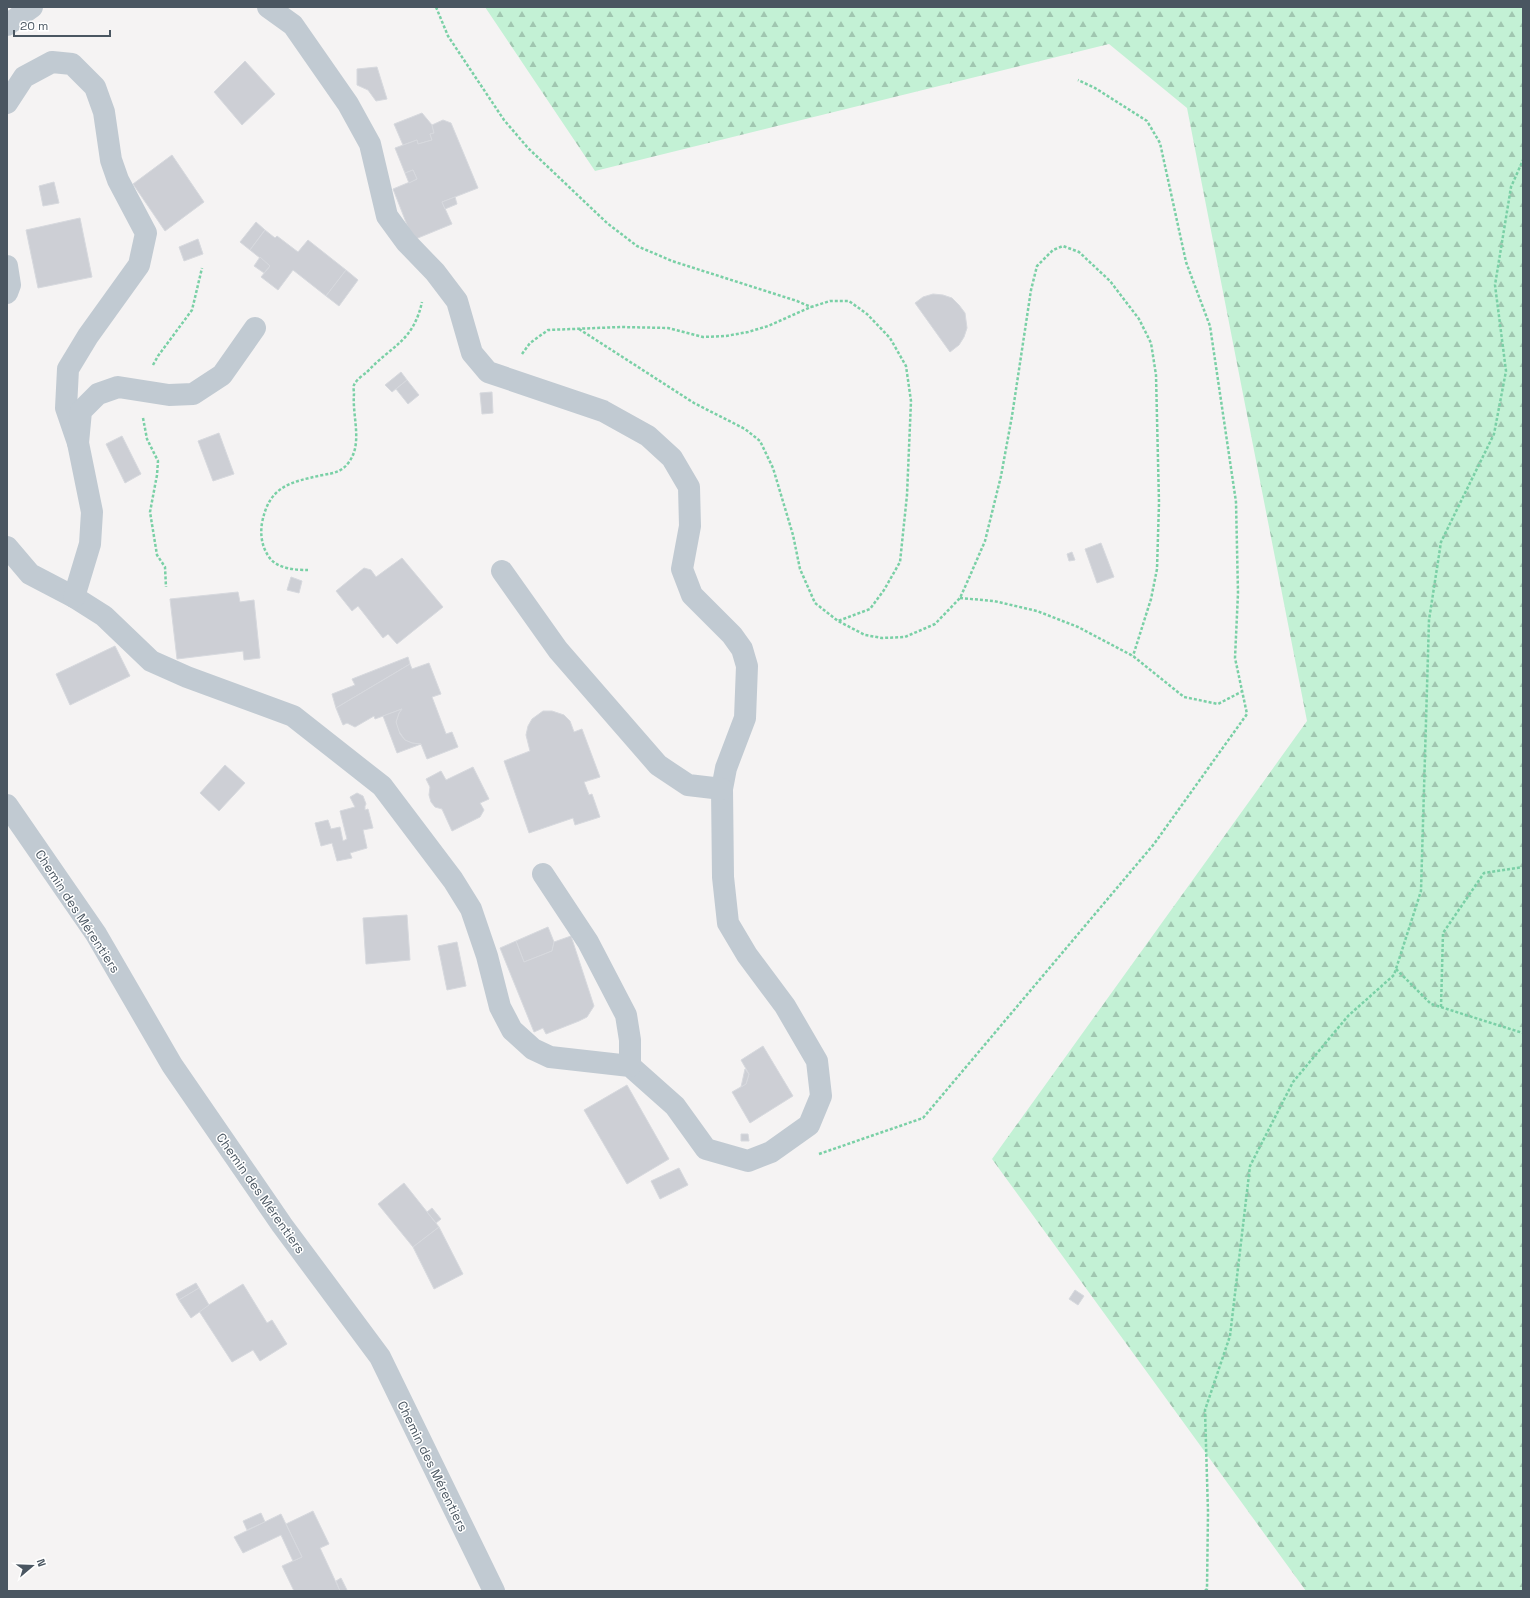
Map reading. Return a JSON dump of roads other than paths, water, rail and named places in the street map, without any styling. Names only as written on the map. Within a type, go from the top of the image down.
[{"type":"street","points":[[7,25],[32,7]]},
{"type":"street","points":[[7,547],[30,574],[74,597],[104,616],[151,661],[187,677],[293,716],[382,786],[453,880],[471,909],[487,956],[500,1007],[512,1030],[533,1049],[550,1057],[630,1066],[675,1106],[706,1149],[748,1161],[771,1152],[809,1126],[821,1096],[817,1060],[785,1006],[747,955],[728,923],[723,877],[722,789],[726,768],[745,718],[747,666],[742,649],[732,635],[692,594],[682,569],[690,526],[689,487],[672,458],[648,436],[603,411],[488,372],[472,353],[457,301],[432,268],[406,242],[387,216],[370,144],[348,104],[293,26],[268,7]]},
{"type":"street","points":[[7,103],[24,77],[52,62],[72,64],[95,87],[104,112],[111,160],[118,180],[146,233],[139,265],[88,336],[68,369],[66,408],[78,443],[92,512],[90,544],[74,597]]},
{"type":"street","points":[[7,266],[10,285],[7,293]]},
{"type":"street","points":[[78,443],[81,411],[98,394],[118,387],[169,395],[193,394],[222,375],[255,328]]},
{"type":"street","points":[[502,571],[558,650],[658,765],[688,785],[722,789]]},
{"type":"street","name":"Chemin des Mérentiers","points":[[7,805],[96,934],[172,1064],[282,1225],[380,1357],[494,1591]]},
{"type":"street","points":[[543,874],[588,942],[626,1015],[630,1040],[630,1066]]}]
